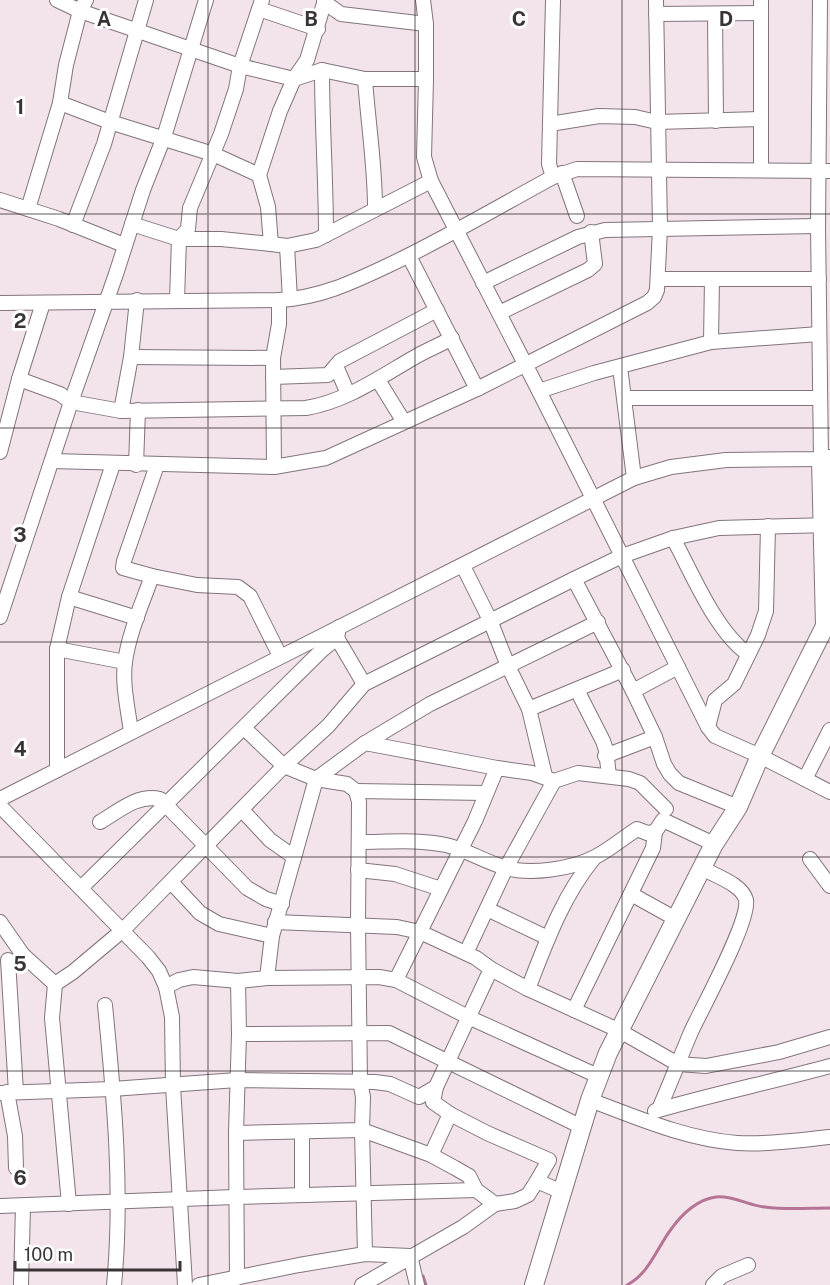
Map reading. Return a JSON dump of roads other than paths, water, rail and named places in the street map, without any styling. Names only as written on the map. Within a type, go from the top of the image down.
[{"type":"main road","points":[[534,1285],[590,1100],[618,1030],[714,844],[738,807],[760,756],[827,628],[826,459]]},
{"type":"street","points":[[57,0],[83,5],[136,30],[240,66],[294,79],[322,70],[365,79],[426,79]]},
{"type":"street","points":[[73,225],[90,186],[146,0]]},
{"type":"street","points":[[0,618],[70,402],[164,137],[206,0]]},
{"type":"street","points":[[423,0],[426,24],[424,157],[430,181],[708,727],[715,736],[830,792]]},
{"type":"street","points":[[553,0],[549,164],[578,216]]},
{"type":"street","points":[[185,1285],[173,1086],[172,1017],[166,987],[159,971],[148,957],[82,887],[1,807],[57,770],[280,656],[338,633],[634,478],[671,467],[726,460],[826,459],[819,398],[824,375],[819,334],[818,226],[824,171],[820,0]]},
{"type":"street","points":[[272,244],[268,207],[259,175],[280,111],[294,79],[307,60],[325,1],[341,14],[426,24]]},
{"type":"street","points":[[28,209],[60,103],[66,65],[83,5]]},
{"type":"street","points":[[177,300],[179,239],[188,229],[190,208],[213,154],[236,89],[240,66],[261,5],[318,29]]},
{"type":"street","points":[[52,461],[274,468],[326,458],[477,389],[647,303],[654,297],[657,290],[660,228],[656,7],[715,14],[761,6],[761,170]]},
{"type":"street","points":[[715,14],[716,121]]},
{"type":"street","points":[[322,70],[326,235]]},
{"type":"street","points":[[365,79],[375,183],[375,208]]},
{"type":"street","points":[[60,103],[110,122],[213,154],[259,175]]},
{"type":"street","points":[[550,124],[600,116],[635,117],[657,122],[760,119]]},
{"type":"street","points":[[0,303],[285,300],[309,297],[336,290],[409,256],[557,175],[577,169],[824,171]]},
{"type":"street","points":[[132,224],[179,239],[221,239],[287,246],[316,240],[430,181]]},
{"type":"street","points":[[0,200],[124,245]]},
{"type":"street","points":[[483,283],[591,232],[660,228],[818,226]]},
{"type":"street","points":[[499,313],[588,270],[595,264],[591,232]]},
{"type":"street","points":[[274,468],[273,358],[285,300],[287,246]]},
{"type":"street","points":[[409,256],[477,389]]},
{"type":"street","points":[[658,279],[819,279]]},
{"type":"street","points":[[711,342],[712,279]]},
{"type":"street","points":[[122,411],[137,300]]},
{"type":"street","points":[[0,452],[19,379],[43,303]]},
{"type":"street","points":[[273,378],[328,375],[340,361],[437,309]]},
{"type":"street","points":[[539,392],[594,373],[711,342],[819,334]]},
{"type":"street","points":[[19,379],[60,394],[70,402],[122,411],[272,409],[319,406],[378,380],[414,357],[452,338]]},
{"type":"street","points":[[130,357],[273,358]]},
{"type":"street","points":[[336,366],[348,394]]},
{"type":"street","points":[[620,367],[634,478]]},
{"type":"street","points":[[378,380],[404,422]]},
{"type":"street","points":[[624,398],[819,398]]},
{"type":"street","points":[[136,465],[138,411]]},
{"type":"street","points":[[57,770],[57,649],[69,597],[113,464]]},
{"type":"street","points":[[157,465],[123,568],[197,585],[238,587],[250,596],[280,656]]},
{"type":"street","points":[[55,984],[123,930],[284,766],[328,726],[364,684],[622,556],[673,538],[719,528],[826,525]]},
{"type":"street","points":[[708,727],[715,699],[734,684],[758,635],[766,611],[768,526]]},
{"type":"street","points":[[673,538],[723,628],[735,645],[748,654]]},
{"type":"street","points":[[463,566],[490,620],[508,666],[529,709],[549,779],[466,953]]},
{"type":"street","points":[[131,732],[125,685],[125,662],[152,576]]},
{"type":"street","points":[[574,579],[623,670],[670,774],[679,783],[738,807]]},
{"type":"street","points":[[69,597],[137,618]]},
{"type":"street","points":[[267,978],[275,922],[316,779],[365,743],[430,704],[598,622]]},
{"type":"street","points":[[338,633],[364,684]]},
{"type":"street","points":[[82,887],[338,633]]},
{"type":"street","points":[[57,649],[125,662]]},
{"type":"street","points":[[633,691],[678,667]]},
{"type":"street","points":[[529,709],[623,670]]},
{"type":"street","points":[[577,690],[603,741],[609,777]]},
{"type":"street","points":[[244,728],[284,766],[316,779],[347,784],[356,791],[359,802],[358,924],[360,1081],[363,1097],[364,1254]]},
{"type":"street","points":[[806,779],[830,730]]},
{"type":"street","points":[[605,756],[655,737]]},
{"type":"street","points":[[365,743],[532,773],[549,779],[578,773],[629,779],[640,783],[666,810]]},
{"type":"street","points":[[396,980],[461,849],[497,768]]},
{"type":"street","points":[[356,791],[485,793]]},
{"type":"street","points":[[100,822],[135,801],[145,798],[160,799],[255,894],[282,904]]},
{"type":"street","points":[[242,810],[270,840],[294,857]]},
{"type":"street","points":[[574,1010],[653,848],[655,832],[663,820],[714,844]]},
{"type":"street","points":[[528,989],[564,901],[574,883],[594,858],[636,829],[655,832]]},
{"type":"street","points":[[359,842],[425,842],[461,849],[506,868],[542,871],[594,858]]},
{"type":"street","points":[[810,859],[830,886]]},
{"type":"street","points":[[660,1109],[726,960],[746,906],[746,900],[740,890],[702,868]]},
{"type":"street","points":[[358,870],[395,874],[441,889]]},
{"type":"street","points":[[171,882],[200,913],[219,924],[272,936]]},
{"type":"street","points":[[631,894],[676,919]]},
{"type":"street","points":[[487,909],[548,938]]},
{"type":"street","points":[[0,922],[23,955],[55,984]]},
{"type":"street","points":[[275,922],[358,924],[397,927],[420,932],[466,953],[528,989],[618,1030],[678,1064],[706,1066],[778,1052],[830,1037]]},
{"type":"street","points":[[16,1168],[15,1136],[8,1092],[4,961],[23,955]]},
{"type":"street","points":[[362,1285],[463,1227],[495,1204],[515,1201],[528,1195],[549,1160],[450,1114],[433,1102],[436,1087],[491,969]]},
{"type":"street","points":[[166,987],[192,977],[238,981],[267,978],[359,977],[396,980],[468,1017],[598,1076]]},
{"type":"street","points":[[229,1281],[235,1197],[238,981]]},
{"type":"street","points":[[55,984],[52,1018],[69,1203]]},
{"type":"street","points":[[105,1005],[119,1203],[114,1285]]},
{"type":"street","points":[[239,1034],[389,1033],[582,1126]]},
{"type":"street","points":[[635,1116],[708,1095],[748,1088],[830,1066]]},
{"type":"street","points":[[8,1092],[173,1086],[237,1080],[360,1081],[390,1084],[419,1097],[436,1087]]},
{"type":"street","points":[[590,1100],[671,1130],[702,1138],[739,1143],[830,1137]]},
{"type":"street","points":[[431,1155],[450,1114]]},
{"type":"street","points":[[236,1133],[362,1130],[431,1155],[469,1176],[476,1190],[495,1204]]},
{"type":"street","points":[[302,1132],[302,1195]]},
{"type":"street","points":[[537,1181],[562,1192]]},
{"type":"street","points":[[0,1206],[119,1203],[179,1198],[362,1195],[476,1190]]},
{"type":"street","points":[[21,1285],[23,1206]]},
{"type":"street","points":[[199,1285],[364,1254],[410,1257]]},
{"type":"street","points":[[410,1257],[417,1285]]},
{"type":"street","points":[[712,1285],[722,1276],[748,1265]]},
{"type":"waterway","points":[[627,1285],[642,1274],[681,1218],[691,1208],[709,1198],[735,1199],[773,1208],[830,1208]]},
{"type":"waterway","points":[[423,1276],[426,1285]]}]
